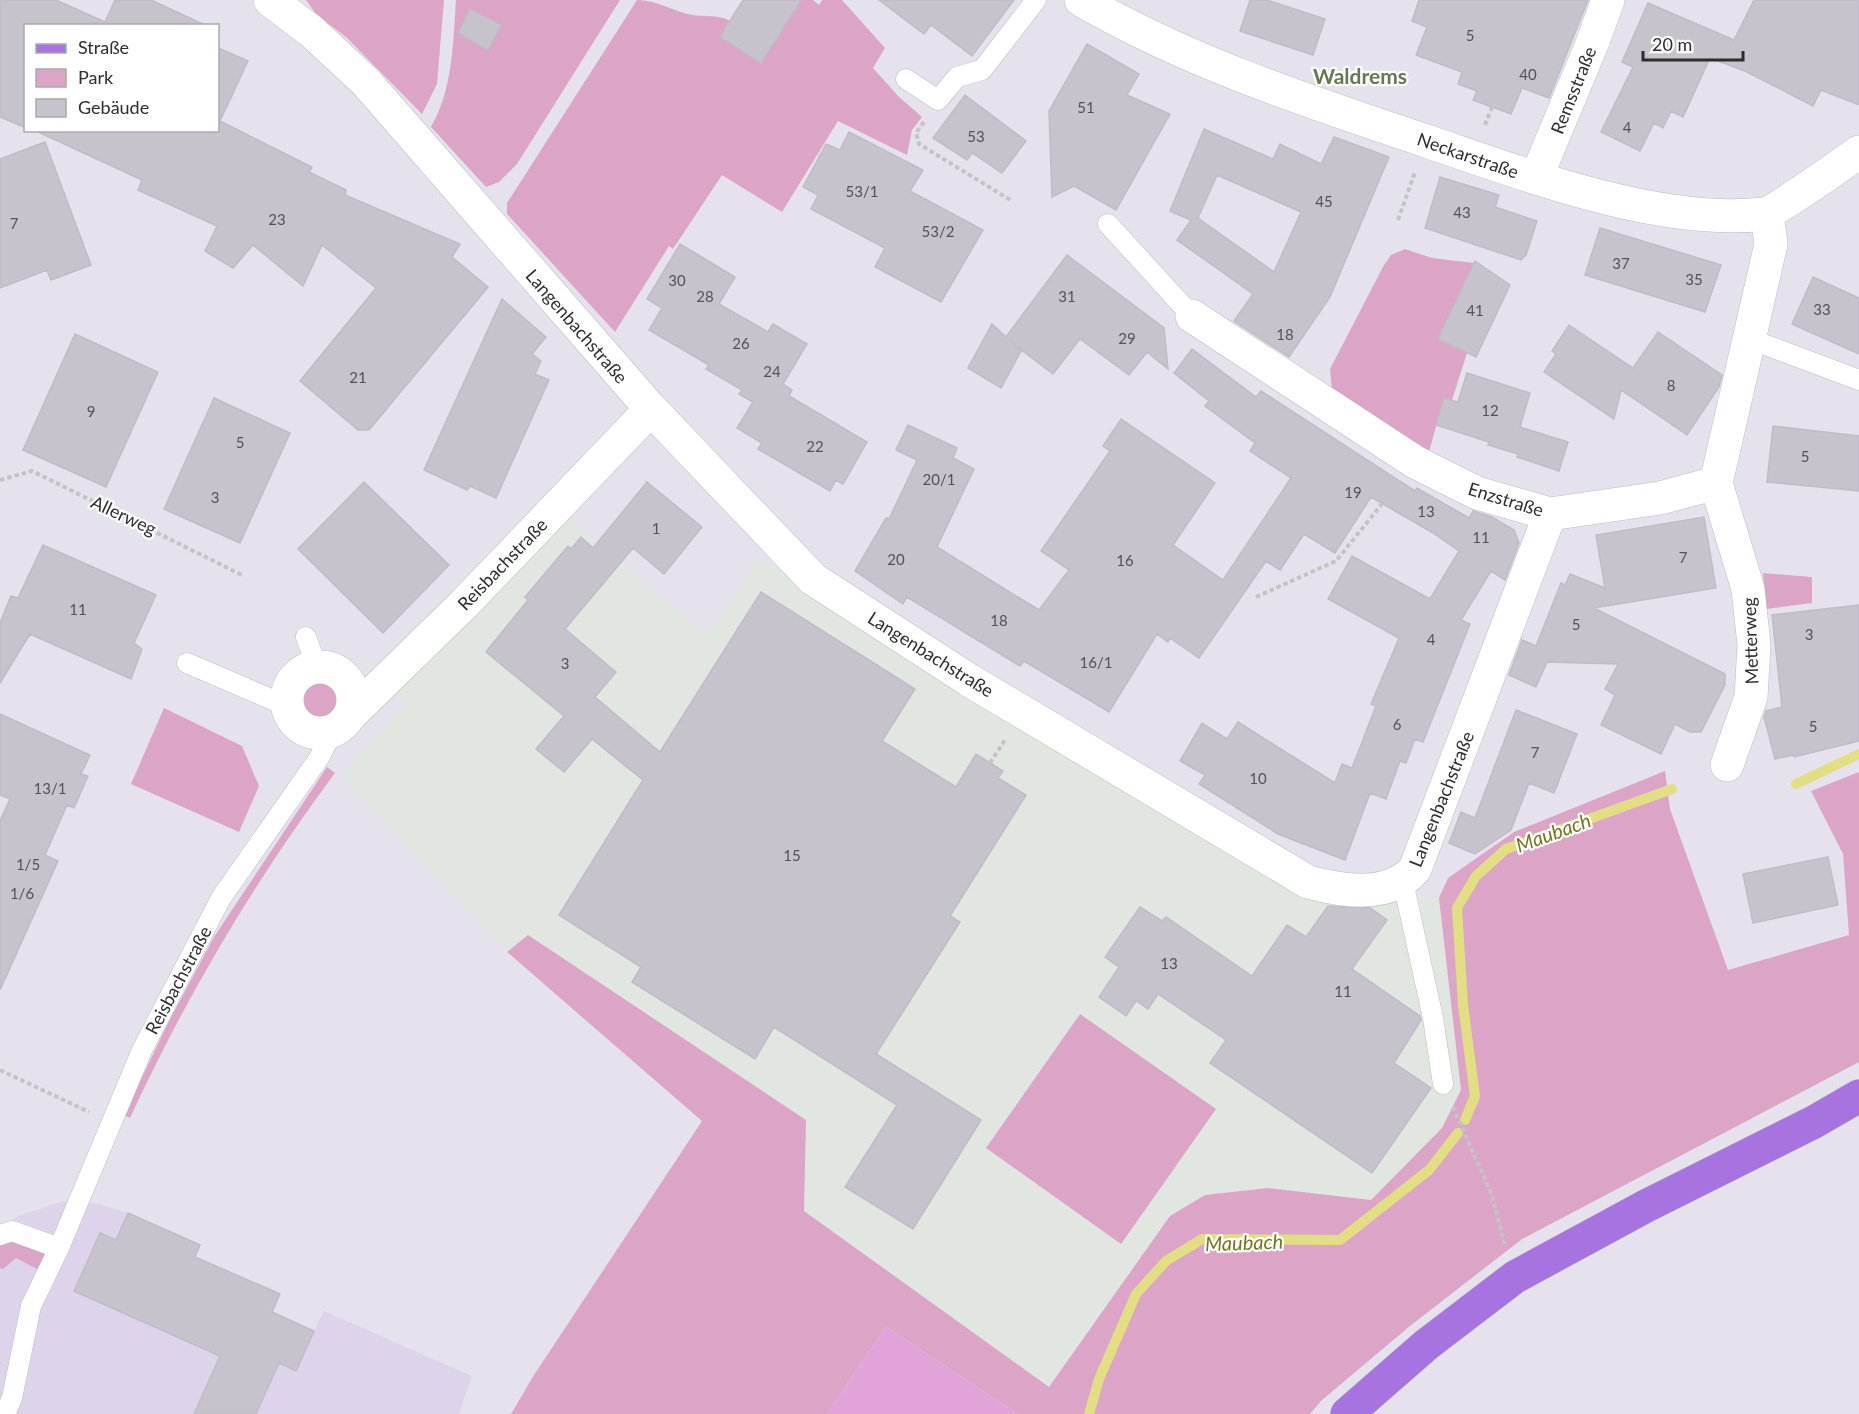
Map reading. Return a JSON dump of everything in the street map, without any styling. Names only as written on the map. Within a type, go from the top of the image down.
[{"type":"main road","points":[[1347,1414],[1425,1345],[1504,1285],[1646,1206],[1814,1122],[1859,1096]]},
{"type":"street","name":"Langenbachstraße","points":[[270,0],[311,32],[365,81],[651,409],[813,579],[969,680],[1308,882],[1335,889],[1363,891],[1403,882],[1420,858],[1550,514]]},
{"type":"street","name":"Neckarstraße","points":[[1081,0],[1178,50],[1267,86],[1536,178],[1671,212],[1767,214]]},
{"type":"street","name":"Remsstraße","points":[[1536,178],[1608,0]]},
{"type":"street","points":[[1716,483],[1771,244],[1767,214],[1859,152]]},
{"type":"street","name":"Enzstraße","points":[[1192,316],[1415,462],[1477,494],[1550,514],[1660,498],[1716,483]]},
{"type":"street","name":"Reisbachstraße","points":[[341,723],[463,605],[651,409]]},
{"type":"street","name":"Metterweg","points":[[1716,483],[1748,589],[1754,645],[1751,698],[1727,765]]},
{"type":"street","points":[[312,652],[350,685],[353,706],[341,723],[323,733],[303,729],[296,723],[287,706],[290,685],[304,670],[312,652]]},
{"type":"lane","points":[[906,79],[938,100],[957,77],[982,70],[1036,0]]},
{"type":"lane","name":"Enzstraße","points":[[1108,224],[1192,316]]},
{"type":"lane","points":[[1750,339],[1859,380]]},
{"type":"lane","points":[[187,663],[287,706]]},
{"type":"lane","name":"Reisbachstraße","points":[[5,1414],[12,1398],[31,1306],[59,1248],[142,1050],[221,898],[341,723]]},
{"type":"lane","points":[[1403,882],[1433,1018],[1443,1084]]},
{"type":"lane","points":[[0,1235],[12,1231],[59,1248]]},
{"type":"path","points":[[938,100],[916,134],[919,144],[1012,201]]},
{"type":"path","points":[[1398,220],[1426,141]]},
{"type":"path","points":[[1256,597],[1336,561],[1415,462]]},
{"type":"path","name":"Allerweg","points":[[0,480],[32,471],[244,576]]},
{"type":"path","points":[[0,1070],[110,1122]]},
{"type":"path","points":[[1443,1084],[1492,1195],[1508,1259],[1504,1285]]},
{"type":"shaded area","points":[[544,497],[707,636],[758,558],[967,686],[1374,898],[1439,898],[1461,1090],[1442,1128],[1371,1201],[1268,1188],[1205,1195],[1170,1216],[1049,1388],[804,1211],[806,1120],[529,935],[507,952],[341,777],[406,703],[361,663],[382,660]]},
{"type":"shaded area","points":[[63,1201],[99,1204],[128,1213],[200,1245],[195,1257],[280,1294],[272,1312],[314,1331],[324,1311],[472,1376],[459,1414],[0,1414],[0,1229],[18,1216]]},
{"type":"shaded area","points":[[886,1327],[1018,1414],[827,1414]]},
{"type":"green space","points":[[306,0],[444,0],[437,84],[422,114],[347,38],[316,14]]},
{"type":"green space","points":[[456,0],[620,0],[517,164],[499,182],[486,187],[431,127],[448,81],[453,49]]},
{"type":"green space","points":[[637,0],[692,15],[730,21],[720,37],[761,63],[801,0],[813,0],[819,5],[822,0],[842,0],[885,48],[873,68],[898,96],[922,117],[912,130],[907,155],[838,121],[782,212],[722,175],[673,249],[669,246],[615,332],[507,214],[507,203]]},
{"type":"green space","points":[[1405,249],[1432,258],[1474,263],[1438,339],[1467,353],[1452,400],[1444,398],[1427,459],[1332,390],[1330,369],[1384,265],[1391,255]]},
{"type":"green space","points":[[1763,573],[1812,577],[1812,603],[1766,609]]},
{"type":"green space","points":[[318,681],[326,682],[333,687],[338,694],[338,710],[333,717],[326,722],[318,723],[310,722],[303,717],[298,710],[297,702],[298,694],[303,687],[310,682]]},
{"type":"green space","points":[[164,708],[242,746],[259,786],[239,832],[131,784]]},
{"type":"green space","points":[[327,767],[335,773],[277,856],[224,940],[175,1028],[130,1118],[124,1115],[168,1023],[214,937]]},
{"type":"green space","points":[[1665,771],[1670,809],[1728,970],[1849,935],[1843,854],[1811,791],[1859,772],[1859,1062],[1522,1239],[1410,1326],[1322,1400],[1310,1414],[1018,1414],[886,1327],[827,1414],[511,1414],[534,1375],[702,1121],[507,952],[528,935],[806,1120],[804,1211],[1049,1387],[1170,1216],[1205,1195],[1268,1188],[1371,1200],[1442,1128],[1461,1090],[1439,898],[1448,878],[1514,832]]},
{"type":"green space","points":[[1080,1014],[1216,1109],[1121,1244],[986,1148]]},
{"type":"green space","points":[[14,1241],[46,1254],[39,1270],[16,1258],[3,1269],[0,1268],[0,1246]]},
{"type":"building","points":[[0,0],[56,0],[105,22],[115,0],[151,0],[203,24],[24,24],[24,127],[0,117]]},
{"type":"building","points":[[743,0],[801,0],[761,63],[720,37]]},
{"type":"building","points":[[879,0],[1014,0],[972,56],[931,25],[924,34]]},
{"type":"building","points":[[1250,0],[1267,0],[1325,19],[1313,55],[1240,31]]},
{"type":"building","points":[[1419,0],[1588,0],[1549,98],[1522,88],[1511,114],[1473,100],[1477,91],[1458,84],[1462,72],[1416,55],[1427,27],[1412,21]]},
{"type":"building","points":[[1754,0],[1859,0],[1859,105],[1821,90],[1813,106],[1745,71],[1710,58],[1683,117],[1671,111],[1663,128],[1654,123],[1640,151],[1601,132],[1633,67],[1622,62],[1648,3],[1734,40]]},
{"type":"building","points":[[470,9],[501,25],[488,50],[458,33]]},
{"type":"building","points":[[1087,44],[1139,74],[1127,95],[1170,114],[1116,210],[1074,186],[1052,197],[1049,111]]},
{"type":"building","points":[[219,48],[248,61],[220,121],[312,167],[309,172],[346,190],[345,195],[460,244],[452,257],[488,287],[369,430],[358,430],[300,381],[376,288],[322,245],[303,286],[253,245],[233,268],[205,251],[217,226],[138,190],[142,180],[38,132],[219,132]]},
{"type":"building","points":[[965,95],[1026,141],[1002,173],[972,153],[967,160],[933,138]]},
{"type":"building","points":[[1204,129],[1273,159],[1280,144],[1321,164],[1334,137],[1389,157],[1330,297],[1289,357],[1234,321],[1253,294],[1177,240],[1191,220],[1170,211]],"holes":[[[1217,175],[1301,212],[1274,272],[1198,218]]]},
{"type":"building","points":[[849,132],[923,170],[910,191],[983,230],[941,302],[875,267],[885,248],[811,209],[818,195],[803,187],[826,144],[840,150]]},
{"type":"building","points":[[45,142],[91,265],[51,280],[47,270],[0,288],[0,159]]},
{"type":"building","points":[[1440,177],[1499,195],[1495,207],[1537,221],[1526,255],[1521,260],[1425,228]]},
{"type":"building","points":[[1600,228],[1721,265],[1705,312],[1585,275]]},
{"type":"building","points":[[680,244],[735,277],[719,304],[768,332],[773,324],[807,344],[783,384],[792,390],[789,396],[867,442],[843,484],[836,480],[830,491],[758,449],[762,443],[737,428],[753,402],[739,394],[742,390],[706,369],[709,365],[649,330],[662,308],[647,299]]},
{"type":"building","points":[[1067,255],[1164,328],[1168,369],[1147,352],[1129,375],[1080,339],[1053,374],[1011,342],[1021,351],[1001,388],[968,368],[992,324],[1006,337]]},
{"type":"building","points":[[1475,261],[1510,285],[1476,357],[1438,339]]},
{"type":"building","points":[[1813,277],[1859,298],[1859,354],[1792,324]]},
{"type":"building","points":[[502,299],[546,337],[532,354],[541,361],[535,374],[549,380],[496,498],[470,486],[467,490],[424,470]]},
{"type":"building","points":[[1569,325],[1633,368],[1658,332],[1722,375],[1719,387],[1687,435],[1621,390],[1614,419],[1544,372],[1556,354],[1552,351]]},
{"type":"building","points":[[75,334],[158,372],[106,487],[23,450]]},
{"type":"building","points":[[1192,349],[1256,397],[1261,391],[1415,491],[1417,488],[1469,518],[1473,511],[1492,517],[1514,530],[1519,543],[1505,580],[1491,571],[1461,620],[1470,624],[1423,742],[1415,739],[1406,763],[1400,761],[1386,799],[1370,793],[1345,860],[1278,834],[1199,784],[1205,775],[1180,761],[1202,723],[1227,739],[1238,722],[1335,783],[1342,764],[1352,768],[1376,706],[1371,704],[1399,638],[1328,599],[1352,556],[1430,599],[1459,551],[1433,533],[1371,497],[1335,553],[1304,534],[1280,570],[1266,561],[1199,658],[1170,638],[1168,642],[1157,634],[1109,712],[1024,661],[1020,666],[907,597],[903,604],[855,571],[886,518],[889,519],[917,460],[896,450],[908,425],[957,448],[953,458],[974,469],[937,547],[1039,610],[1069,570],[1041,551],[1110,451],[1103,446],[1121,419],[1215,483],[1173,545],[1223,580],[1291,478],[1250,451],[1255,443],[1205,406],[1209,401],[1174,373]]},
{"type":"building","points":[[1467,373],[1530,393],[1520,427],[1568,442],[1559,471],[1517,457],[1518,454],[1488,445],[1489,442],[1436,425],[1444,398],[1458,402]]},
{"type":"building","points":[[214,398],[290,433],[240,543],[164,509]]},
{"type":"building","points":[[1773,426],[1859,436],[1859,491],[1767,482]]},
{"type":"building","points":[[364,482],[449,565],[383,633],[298,549]]},
{"type":"building","points":[[647,482],[702,527],[664,574],[633,548],[565,629],[616,672],[595,697],[660,752],[761,592],[915,689],[882,741],[956,787],[976,754],[1003,771],[998,778],[1026,795],[950,916],[960,922],[876,1054],[981,1120],[913,1229],[845,1187],[897,1105],[774,1027],[755,1059],[632,982],[641,967],[559,915],[643,780],[592,739],[564,772],[536,749],[564,716],[486,652],[528,600],[525,597],[568,546],[571,549],[581,537],[593,548]]},
{"type":"building","points":[[1704,517],[1716,588],[1594,608],[1725,674],[1725,685],[1701,732],[1690,732],[1675,724],[1661,754],[1601,725],[1615,695],[1605,689],[1618,664],[1547,662],[1536,687],[1509,675],[1522,640],[1536,646],[1561,583],[1565,585],[1570,574],[1605,588],[1596,535]]},
{"type":"building","points":[[43,545],[156,595],[134,643],[142,649],[131,679],[30,634],[0,683],[0,623],[11,596],[18,598]]},
{"type":"building","points":[[1859,605],[1859,741],[1794,757],[1793,755],[1775,759],[1764,717],[1766,711],[1782,707],[1772,615]]},
{"type":"building","points":[[1516,710],[1577,734],[1554,793],[1529,783],[1511,830],[1475,854],[1449,843],[1461,812],[1475,818]]},
{"type":"building","points":[[0,714],[90,755],[81,774],[88,776],[74,808],[67,805],[45,855],[58,861],[0,990],[0,821],[10,799],[0,795]]},
{"type":"building","points":[[1828,857],[1838,905],[1753,923],[1743,874]]},
{"type":"building","points":[[1328,906],[1370,908],[1387,920],[1352,969],[1420,1016],[1421,1020],[1394,1063],[1431,1088],[1372,1173],[1210,1063],[1226,1040],[1158,994],[1148,1009],[1136,1001],[1126,1016],[1099,997],[1119,967],[1105,957],[1140,907],[1162,921],[1166,917],[1252,976],[1287,925],[1306,937]]},
{"type":"building","points":[[128,1213],[200,1245],[195,1257],[280,1294],[272,1312],[314,1331],[296,1371],[279,1363],[256,1414],[194,1414],[220,1356],[74,1291],[100,1233],[116,1240]]},
{"type":"waterway","name":"Maubach","points":[[1796,784],[1859,754]]},
{"type":"waterway","name":"Maubach","points":[[1465,1120],[1475,1096],[1463,1005],[1457,908],[1476,876],[1506,849],[1672,789]]},
{"type":"waterway","name":"Maubach","points":[[1089,1414],[1099,1379],[1136,1294],[1166,1261],[1202,1239],[1340,1240],[1429,1170],[1458,1133]]},
{"type":"district","name":"Waldrems","points":[[1360,75]]}]
